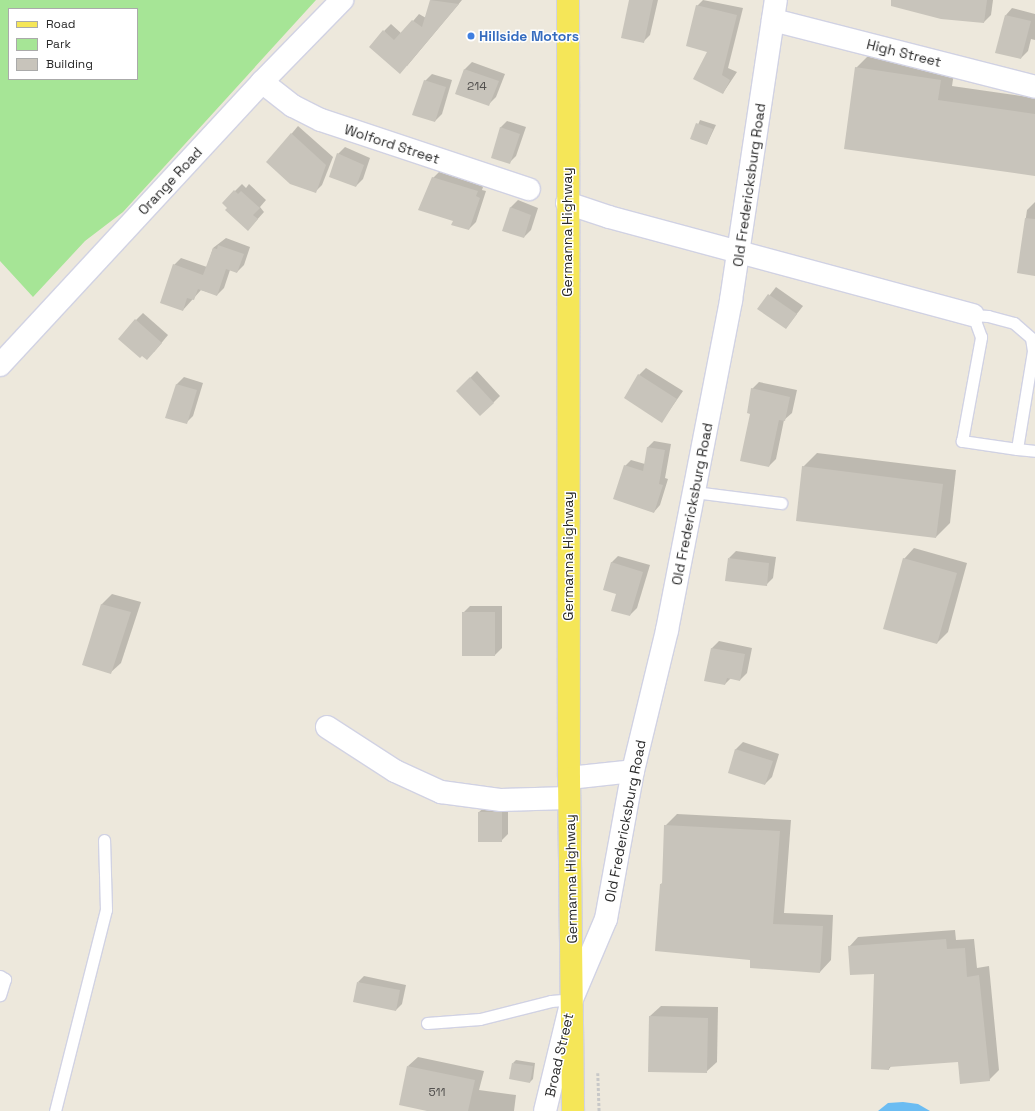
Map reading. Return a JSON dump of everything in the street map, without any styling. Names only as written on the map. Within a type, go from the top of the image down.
[{"type":"main road","name":"Germanna Highway","points":[[568,2],[567,203],[569,788],[573,1111]]},
{"type":"street","name":"Orange Road","points":[[0,365],[262,82],[342,0]]},
{"type":"street","name":"High Street","points":[[775,10],[1035,87]]},
{"type":"street","name":"Old Fredericksburg Road","points":[[572,999],[606,919],[633,771],[668,630],[738,253],[775,10]]},
{"type":"street","name":"Wolford Street","points":[[262,82],[293,106],[321,120],[529,190]]},
{"type":"street","points":[[567,203],[609,217],[738,253],[972,315]]},
{"type":"street","points":[[327,727],[395,771],[442,792],[501,800],[569,788],[633,771]]},
{"type":"street","name":"Broad Street","points":[[546,1111],[572,999]]},
{"type":"lane","points":[[1017,449],[1033,351],[1031,338],[1014,323],[988,316],[972,315],[981,336],[962,441],[1017,449],[1035,451]]},
{"type":"lane","points":[[694,492],[781,503]]},
{"type":"lane","points":[[55,1111],[106,910],[104,840]]},
{"type":"lane","points":[[0,976],[5,979],[0,995]]},
{"type":"lane","points":[[426,1023],[480,1019],[552,1001],[572,999]]},
{"type":"path","points":[[598,1073],[599,1111]]},
{"type":"green space","points":[[0,0],[316,0],[123,212],[85,241],[33,297],[0,261]]},
{"type":"water","points":[[903,1102],[918,1104],[930,1111],[878,1111],[888,1103]]},
{"type":"building","points":[[430,0],[459,4],[400,74],[369,47],[383,30],[394,40],[412,20],[422,27]]},
{"type":"building","points":[[629,0],[653,0],[644,43],[621,38]]},
{"type":"building","points":[[891,0],[987,0],[984,23],[941,19],[891,6]]},
{"type":"building","points":[[696,5],[737,15],[722,75],[730,80],[723,94],[693,79],[707,52],[686,46]]},
{"type":"building","points":[[1005,15],[1031,21],[1021,59],[995,53]]},
{"type":"building","points":[[855,67],[941,80],[938,100],[1035,114],[1035,176],[844,149]]},
{"type":"building","points":[[464,69],[499,81],[489,106],[455,94]]},
{"type":"building","points":[[424,80],[446,87],[435,122],[412,115]]},
{"type":"building","points":[[696,123],[713,129],[707,145],[690,139]]},
{"type":"building","points":[[500,127],[520,134],[510,164],[491,158]]},
{"type":"building","points":[[291,133],[326,165],[316,193],[290,184],[266,162]]},
{"type":"building","points":[[337,153],[364,165],[356,187],[329,177]]},
{"type":"building","points":[[432,177],[478,191],[476,196],[480,198],[469,230],[451,225],[453,221],[418,210]]},
{"type":"building","points":[[234,190],[238,194],[241,191],[260,208],[253,215],[258,219],[248,231],[225,210],[227,208],[222,203]]},
{"type":"building","points":[[510,207],[531,215],[524,238],[502,231]]},
{"type":"building","points":[[1025,218],[1035,219],[1035,276],[1017,273]]},
{"type":"building","points":[[218,245],[244,254],[237,273],[226,269],[217,296],[198,289],[194,300],[187,298],[183,311],[160,303],[173,264],[203,275],[213,248],[217,249]]},
{"type":"building","points":[[768,294],[797,314],[786,329],[757,309]]},
{"type":"building","points":[[135,319],[162,343],[147,360],[142,356],[140,358],[118,339]]},
{"type":"building","points":[[638,374],[677,399],[662,423],[624,398]]},
{"type":"building","points":[[470,377],[494,403],[480,416],[456,391]]},
{"type":"building","points":[[176,384],[197,390],[187,424],[165,418]]},
{"type":"building","points":[[751,388],[790,397],[785,421],[779,420],[769,467],[740,461],[750,414],[747,413]]},
{"type":"building","points":[[647,447],[665,450],[659,484],[663,485],[654,513],[613,499],[624,465],[643,471]]},
{"type":"building","points":[[802,466],[943,484],[936,538],[796,521]]},
{"type":"building","points":[[728,558],[769,563],[767,586],[725,581]]},
{"type":"building","points":[[903,558],[957,573],[937,644],[883,629]]},
{"type":"building","points":[[611,562],[643,572],[630,616],[611,611],[616,594],[603,590]]},
{"type":"building","points":[[101,604],[131,612],[111,674],[82,665]]},
{"type":"building","points":[[462,612],[495,612],[495,656],[462,656]]},
{"type":"building","points":[[711,648],[745,654],[740,681],[727,678],[725,685],[704,681]]},
{"type":"building","points":[[735,749],[773,761],[765,785],[728,773]]},
{"type":"building","points":[[478,812],[502,812],[502,842],[478,842]]},
{"type":"building","points":[[664,825],[780,831],[773,924],[823,926],[820,973],[750,968],[750,960],[655,951],[660,884],[662,884]]},
{"type":"building","points":[[946,939],[947,949],[965,948],[967,977],[979,975],[990,1081],[960,1084],[958,1062],[889,1067],[889,1070],[871,1069],[874,974],[850,975],[848,946]]},
{"type":"building","points":[[357,982],[400,990],[396,1011],[353,1002]]},
{"type":"building","points":[[649,1016],[708,1018],[707,1073],[648,1072]]},
{"type":"building","points":[[512,1063],[533,1066],[530,1083],[509,1079]]},
{"type":"building","points":[[407,1066],[475,1080],[468,1111],[427,1111],[399,1105]]},
{"type":"place","name":"Hillside Motors","points":[[471,36]]}]
